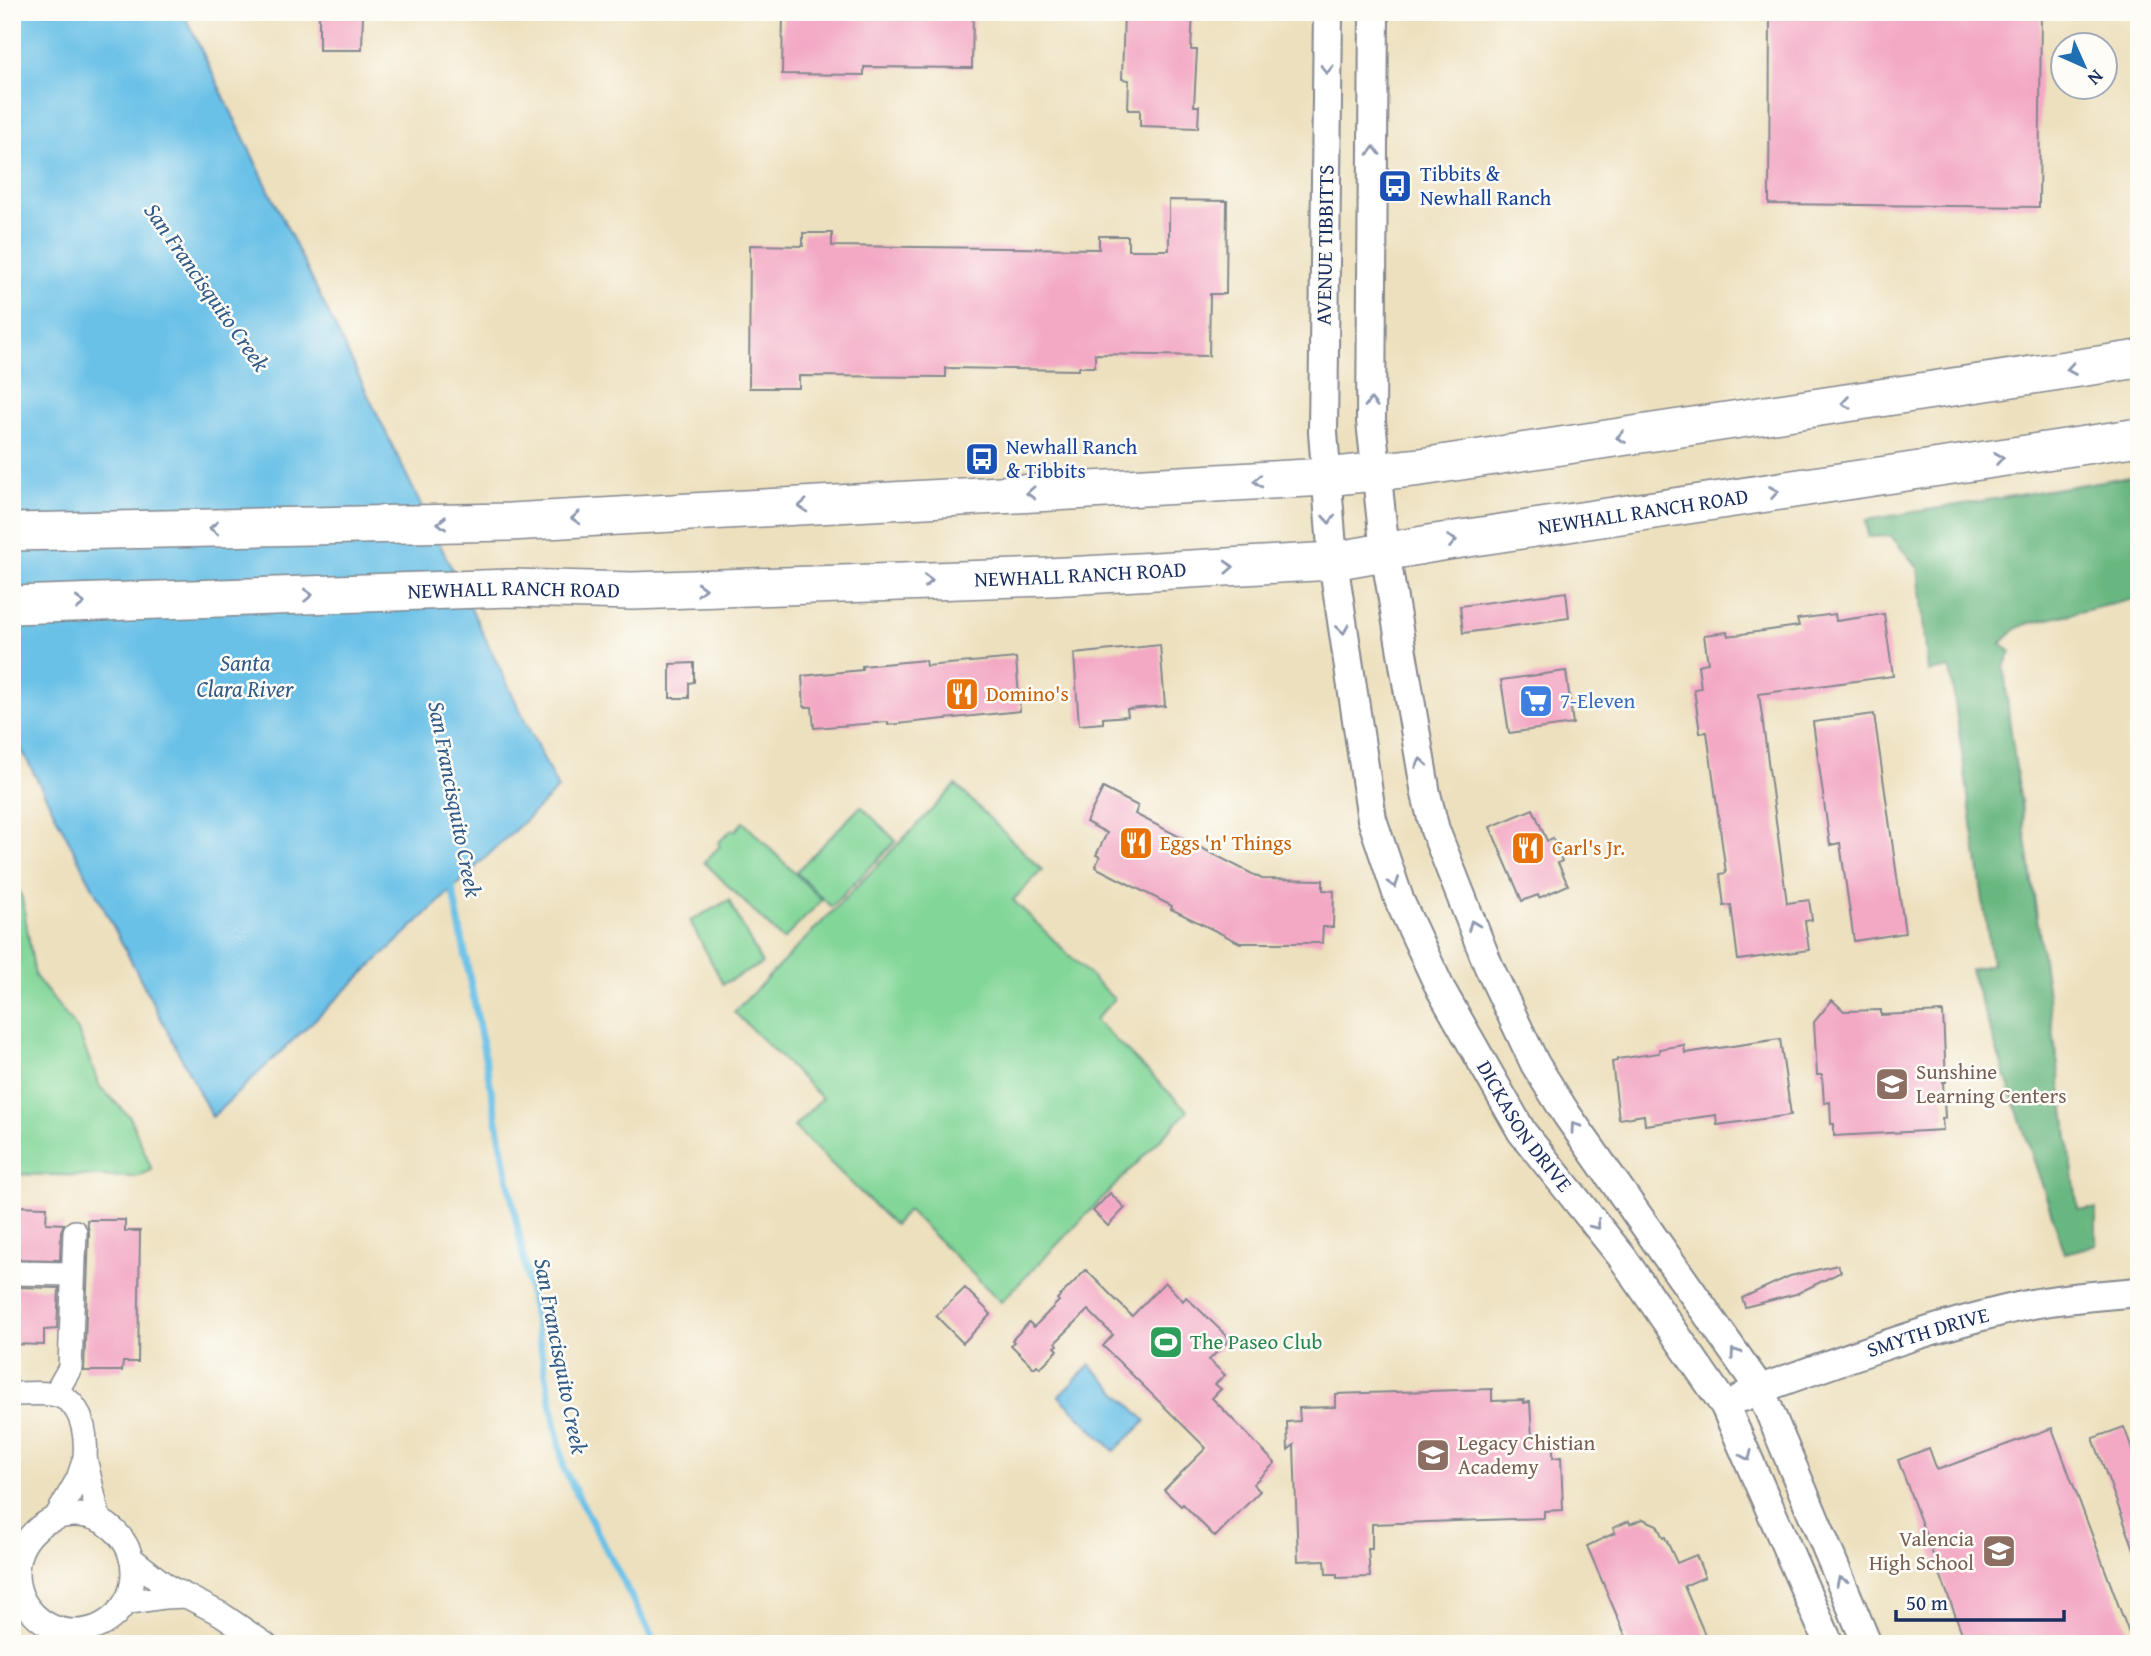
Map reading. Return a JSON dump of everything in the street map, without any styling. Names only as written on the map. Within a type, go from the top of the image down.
[{"type":"main road","points":[[12,533],[510,522],[1326,477],[1421,467],[2139,359]]},
{"type":"main road","name":"NEWHALL RANCH ROAD","points":[[12,605],[511,588],[660,590],[1048,577],[1333,561],[2139,437]]},
{"type":"street","name":"AVENUE TIBBITTS","points":[[1328,12],[1322,432],[1333,561]]},
{"type":"street","points":[[1374,12],[1371,421],[1376,471]]},
{"type":"street","name":"DICKASON DRIVE","points":[[1376,471],[1385,552],[1426,794],[1435,830],[1489,967],[1535,1063],[1567,1115],[1760,1389],[1867,1644]]},
{"type":"street","name":"DICKASON DRIVE","points":[[1333,561],[1372,819],[1400,902],[1446,999],[1522,1132],[1622,1257],[1725,1406],[1829,1644]]},
{"type":"street","points":[[55,1394],[70,1368],[75,1232]]},
{"type":"street","points":[[12,1273],[73,1274]]},
{"type":"street","name":"SMYTH DRIVE","points":[[1725,1406],[1760,1389],[1952,1323],[2034,1304],[2139,1292]]},
{"type":"street","points":[[12,1394],[55,1394],[72,1404],[81,1417],[87,1439],[85,1458],[78,1479],[55,1519]]},
{"type":"street","points":[[85,1458],[99,1520]]},
{"type":"street","points":[[77,1516],[99,1520],[125,1542],[131,1558],[131,1589],[125,1603],[113,1617],[97,1627],[79,1631],[61,1630],[44,1622],[17,1593],[16,1556],[40,1527],[55,1519],[77,1516]]},
{"type":"street","points":[[131,1558],[168,1587],[221,1614],[265,1644]]},
{"type":"street","points":[[125,1603],[186,1597]]},
{"type":"green space","points":[[2139,475],[2139,598],[2027,624],[2017,628],[2001,643],[2011,652],[2004,667],[2009,718],[2078,1209],[2096,1209],[2096,1245],[2065,1253],[1970,970],[1992,964],[1950,668],[1928,672],[1918,568],[1891,536],[1868,537],[1866,520]]},
{"type":"green space","points":[[956,785],[1042,870],[1013,900],[1114,999],[1095,1020],[1188,1111],[1001,1302],[908,1210],[894,1225],[794,1127],[822,1098],[734,1012]]},
{"type":"green space","points":[[861,806],[896,841],[831,907],[796,872]]},
{"type":"green space","points":[[743,822],[822,900],[783,940],[704,862],[720,846],[718,843]]},
{"type":"green space","points":[[12,878],[22,898],[35,976],[78,1031],[100,1087],[130,1117],[152,1170],[136,1177],[12,1174]]},
{"type":"green space","points":[[729,900],[762,964],[723,984],[690,921]]},
{"type":"water","name":"Santa Clara River","points":[[12,12],[183,12],[558,789],[212,1117],[12,731]]},
{"type":"water","points":[[1090,1365],[1146,1421],[1114,1451],[1059,1396]]},
{"type":"building","points":[[319,12],[363,12],[362,50],[319,50]]},
{"type":"building","points":[[783,12],[973,12],[972,68],[864,67],[864,75],[782,74]]},
{"type":"building","points":[[1124,12],[1193,12],[1191,50],[1197,50],[1194,106],[1199,106],[1198,128],[1140,126],[1140,110],[1128,110],[1129,80],[1122,79]]},
{"type":"building","points":[[1770,12],[2041,12],[2039,207],[1769,204]]},
{"type":"building","points":[[1169,200],[1227,201],[1226,294],[1210,294],[1209,356],[1095,354],[1095,367],[1079,367],[1079,370],[946,368],[946,377],[799,376],[799,388],[749,388],[750,245],[803,246],[803,233],[832,233],[832,246],[1099,249],[1099,236],[1128,236],[1128,250],[1169,250]]},
{"type":"building","points":[[1566,592],[1569,618],[1463,633],[1460,606]]},
{"type":"building","points":[[1835,614],[1836,621],[1884,614],[1893,676],[1759,694],[1787,903],[1809,900],[1812,920],[1805,921],[1809,950],[1738,960],[1731,905],[1724,906],[1720,874],[1726,873],[1707,732],[1700,733],[1694,689],[1701,688],[1698,665],[1708,663],[1704,635],[1727,632],[1728,636],[1799,626],[1797,619]]},
{"type":"building","points":[[1160,645],[1165,706],[1127,709],[1128,716],[1103,718],[1103,723],[1079,725],[1074,654]]},
{"type":"building","points":[[1016,658],[1020,711],[888,725],[888,722],[814,728],[812,707],[804,707],[802,676],[862,670],[862,666],[925,660],[926,666]]},
{"type":"building","points":[[694,663],[694,682],[689,683],[689,698],[670,698],[670,664]]},
{"type":"building","points":[[1566,671],[1573,724],[1509,733],[1501,680]]},
{"type":"building","points":[[1874,714],[1905,933],[1854,941],[1840,843],[1830,845],[1813,722]]},
{"type":"building","points":[[1103,788],[1138,806],[1135,814],[1262,879],[1323,880],[1323,890],[1334,891],[1333,927],[1323,927],[1322,943],[1240,943],[1095,867],[1100,857],[1096,855],[1107,833],[1086,822]]},
{"type":"building","points":[[1533,809],[1547,841],[1553,838],[1562,861],[1558,863],[1568,885],[1539,898],[1538,895],[1522,901],[1490,827]]},
{"type":"building","points":[[1832,1000],[1844,1011],[1881,1010],[1881,1015],[1943,1012],[1946,1082],[1943,1082],[1943,1130],[1834,1136],[1830,1102],[1824,1103],[1822,1075],[1817,1075],[1814,1022]]},
{"type":"building","points":[[1780,1039],[1791,1115],[1717,1125],[1716,1115],[1645,1125],[1644,1115],[1619,1119],[1612,1062],[1617,1059],[1659,1053],[1659,1049],[1684,1045],[1685,1053]]},
{"type":"building","points":[[1110,1193],[1125,1208],[1108,1226],[1093,1211]]},
{"type":"building","points":[[12,1206],[47,1207],[46,1223],[64,1224],[61,1231],[60,1260],[12,1259]]},
{"type":"building","points":[[87,1220],[125,1220],[125,1231],[140,1231],[138,1362],[123,1362],[122,1371],[84,1371],[89,1233]]},
{"type":"building","points":[[1838,1265],[1841,1272],[1796,1294],[1745,1307],[1742,1298],[1790,1276]]},
{"type":"building","points":[[1086,1270],[1132,1316],[1165,1282],[1183,1301],[1186,1297],[1230,1339],[1209,1360],[1225,1375],[1215,1384],[1221,1389],[1212,1398],[1275,1463],[1253,1484],[1260,1491],[1215,1537],[1183,1504],[1181,1506],[1164,1490],[1206,1448],[1103,1346],[1113,1335],[1088,1310],[1056,1342],[1058,1345],[1055,1347],[1058,1350],[1040,1368],[1037,1365],[1034,1368],[1011,1345],[1014,1342],[1012,1340],[1029,1322],[1034,1327]]},
{"type":"building","points":[[12,1287],[59,1288],[57,1329],[44,1330],[44,1345],[12,1344]]},
{"type":"building","points":[[965,1288],[991,1314],[963,1343],[936,1316]]},
{"type":"building","points":[[1492,1389],[1492,1401],[1530,1402],[1532,1437],[1553,1439],[1553,1458],[1561,1457],[1563,1510],[1544,1511],[1544,1518],[1372,1524],[1372,1549],[1368,1549],[1370,1577],[1337,1578],[1337,1574],[1326,1574],[1325,1560],[1298,1561],[1294,1445],[1288,1450],[1287,1422],[1300,1421],[1299,1408],[1335,1407],[1335,1394]]},
{"type":"building","points":[[2124,1427],[2139,1467],[2137,1557],[2093,1438]]},
{"type":"building","points":[[2052,1428],[2133,1644],[1966,1644],[1898,1460],[1929,1448],[1937,1470]]},
{"type":"building","points":[[1643,1519],[1657,1525],[1677,1563],[1696,1555],[1705,1577],[1684,1586],[1709,1644],[1629,1644],[1587,1546],[1615,1533],[1613,1528],[1629,1521],[1630,1524]]},
{"type":"waterway","name":"San Francisquito Creek","points":[[451,881],[564,1469],[656,1644]]},
{"type":"place","name":"Tibbits & Newhall Ranch","points":[[1395,186]]},
{"type":"place","name":"Newhall Ranch & Tibbits","points":[[982,459]]},
{"type":"place","name":"Domino's","points":[[962,694]]},
{"type":"place","name":"7-Eleven","points":[[1536,701]]},
{"type":"place","name":"Eggs 'n' Things","points":[[1136,843]]},
{"type":"place","name":"Carl's Jr.","points":[[1528,848]]},
{"type":"place","name":"Sunshine Learning Centers","points":[[1892,1084]]},
{"type":"place","name":"The Paseo Club","points":[[1166,1342]]},
{"type":"place","name":"Legacy Chistian Academy","points":[[1433,1455]]},
{"type":"place","name":"Valencia High School","points":[[1999,1551]]}]
